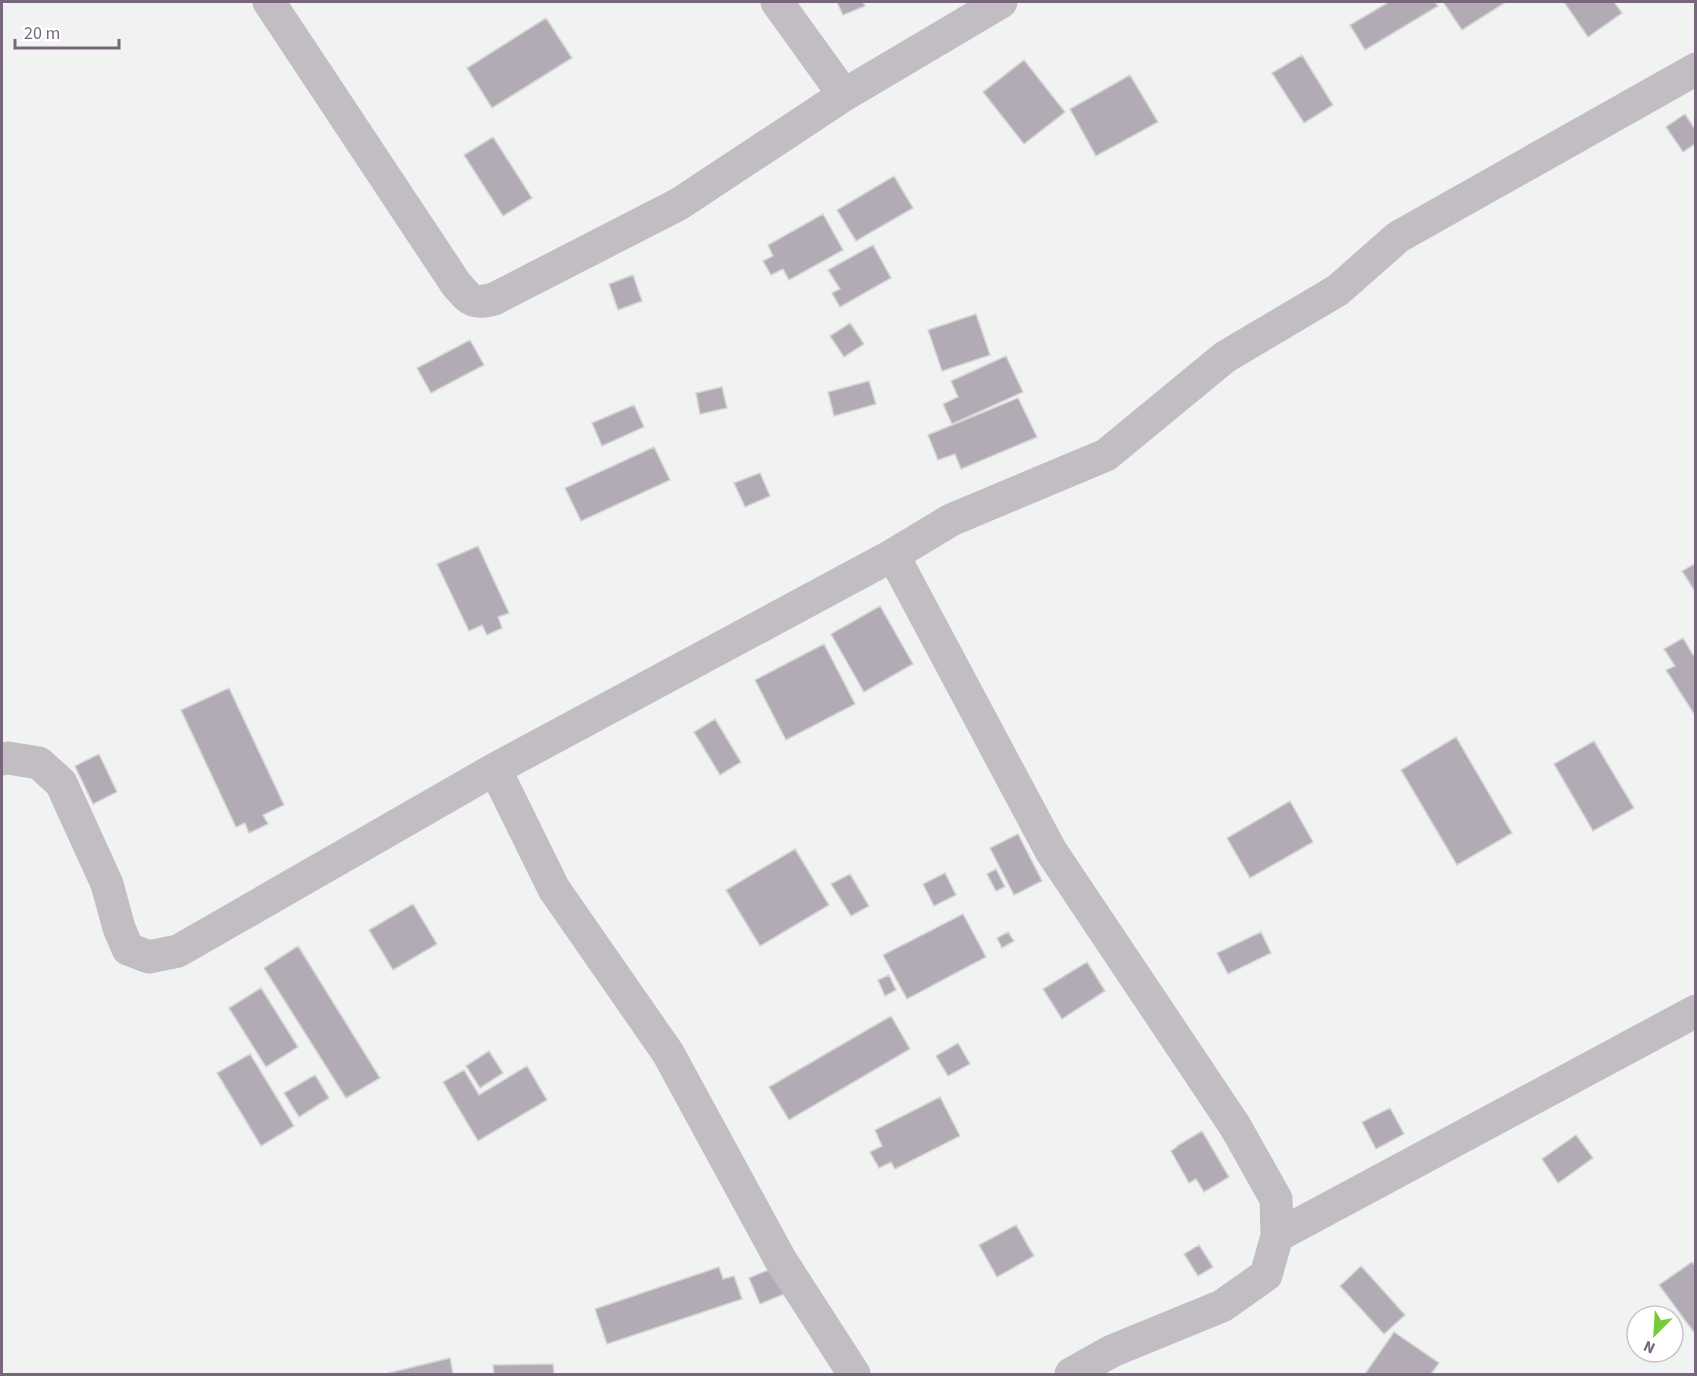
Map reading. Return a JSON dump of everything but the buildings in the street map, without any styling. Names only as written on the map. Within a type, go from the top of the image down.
[{"type":"street","points":[[269,2],[456,284],[467,297],[480,303],[494,299],[679,204],[844,95],[1001,2]]},
{"type":"street","points":[[777,2],[844,95]]},
{"type":"street","points":[[2,759],[39,763],[61,783],[107,884],[119,928],[128,949],[149,957],[178,951],[495,769],[893,555],[951,520],[1106,455],[1225,357],[1338,290],[1398,237],[1695,69]]},
{"type":"street","points":[[893,555],[1051,851],[1235,1126],[1276,1199],[1276,1236],[1266,1275],[1222,1306],[1112,1352],[1071,1374]]},
{"type":"street","points":[[495,769],[554,889],[668,1053],[780,1259],[854,1374]]},
{"type":"street","points":[[1276,1236],[1695,1011]]}]
